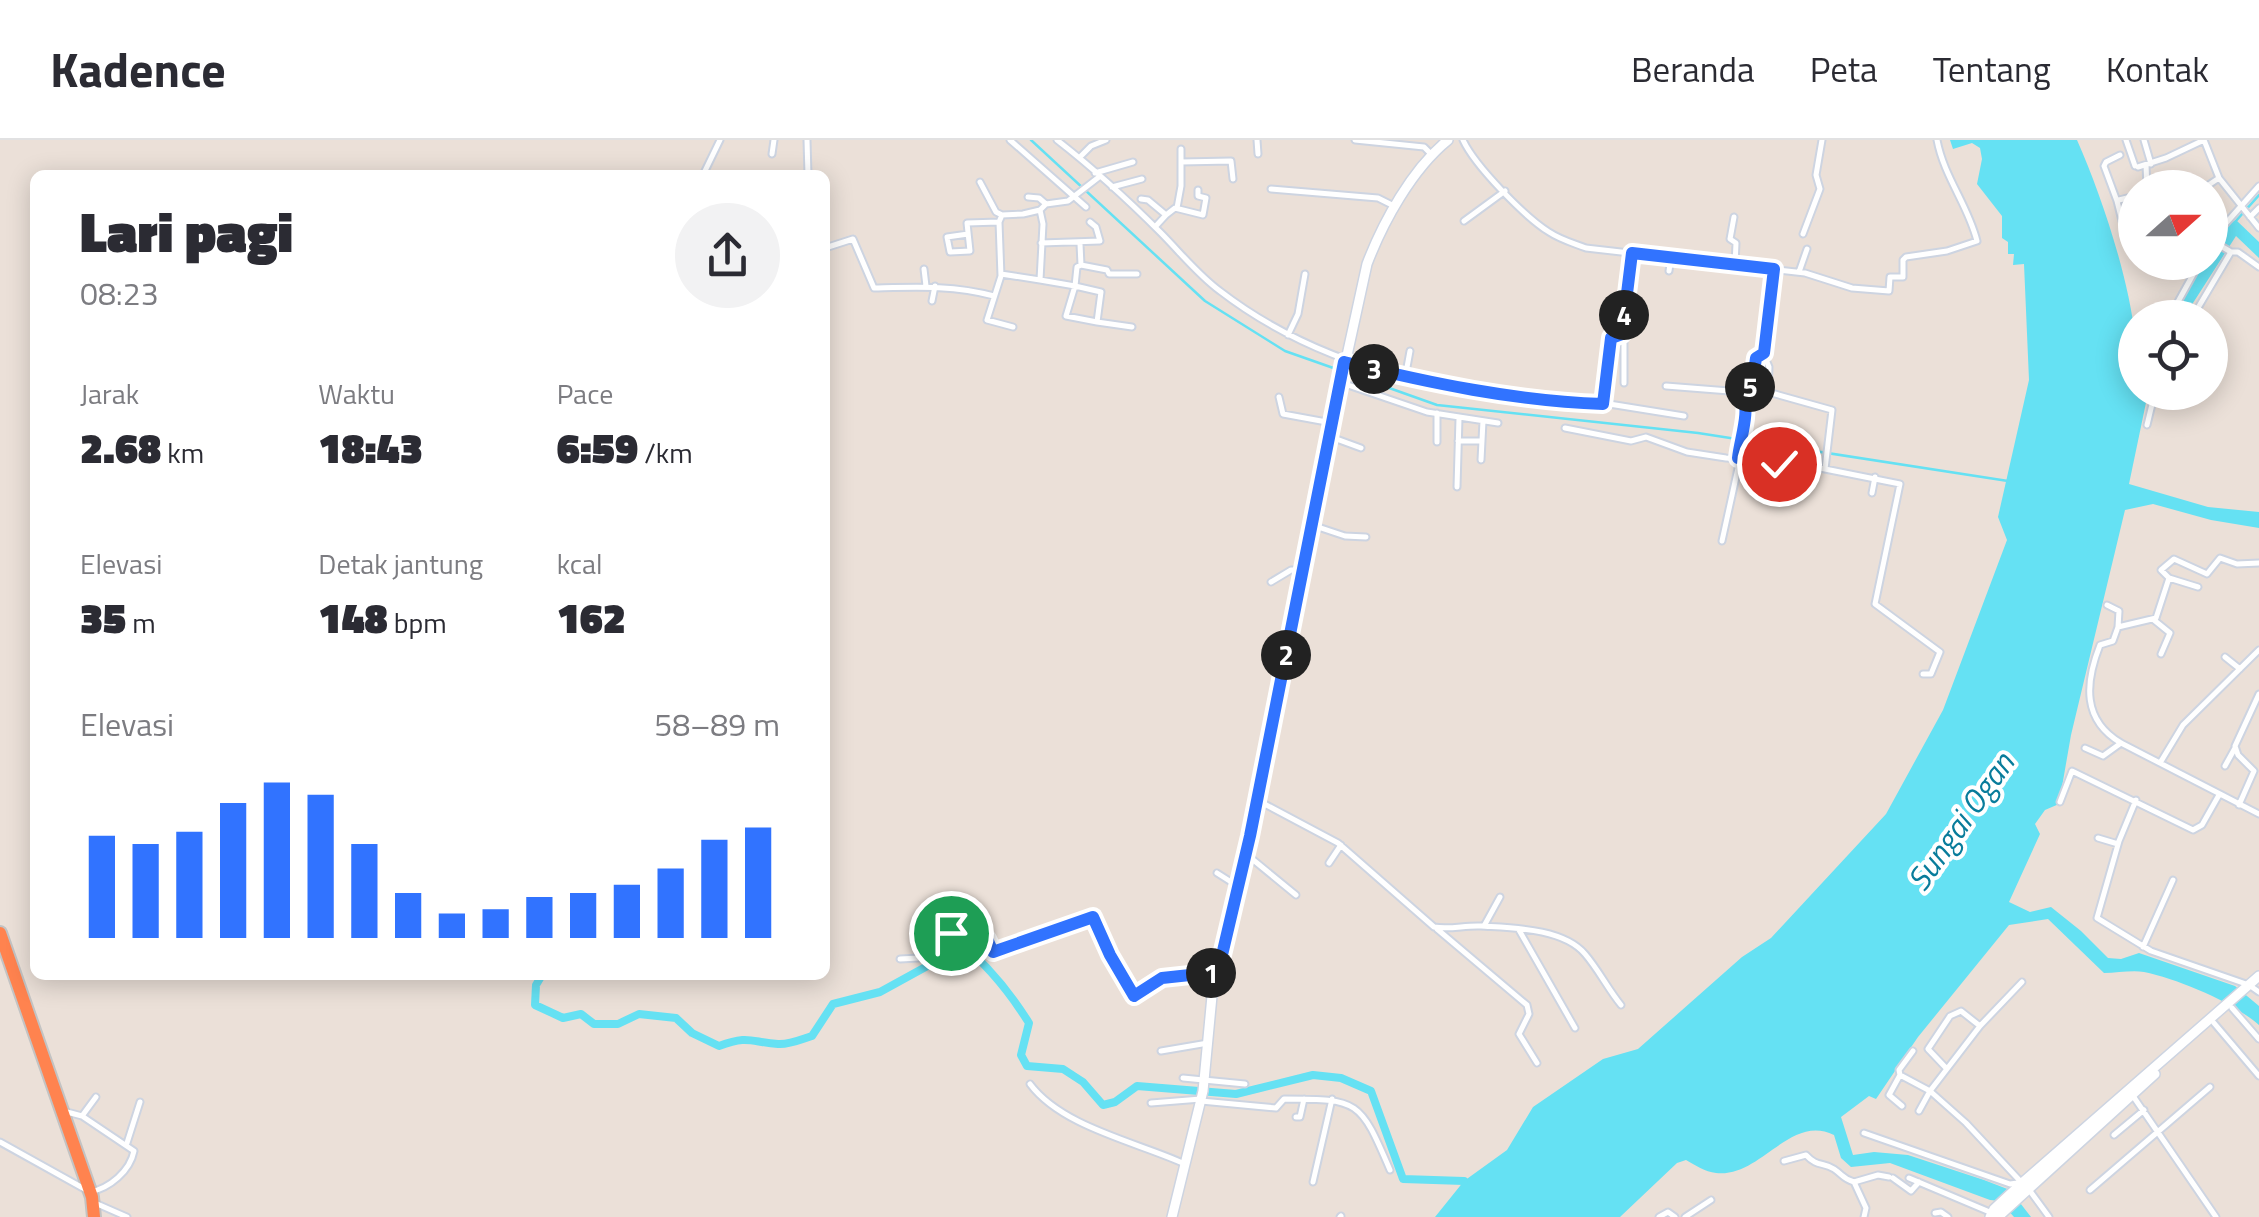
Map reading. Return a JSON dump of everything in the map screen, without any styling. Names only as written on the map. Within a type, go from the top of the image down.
[{"type":"highway","points":[[0,933],[91,1197],[94,1217]]},
{"type":"highway","points":[[0,954],[29,1035],[50,1074]]},
{"type":"street","points":[[705,170],[720,140]]},
{"type":"street","points":[[772,154],[774,140]]},
{"type":"street","points":[[807,140],[808,170]]},
{"type":"street","points":[[1010,140],[1086,206]]},
{"type":"street","points":[[1080,158],[1090,146],[1106,140]]},
{"type":"street","points":[[1257,140],[1258,154]]},
{"type":"street","points":[[1356,140],[1435,148]]},
{"type":"street","points":[[1172,1217],[1203,1091],[1212,996],[1246,854],[1366,264],[1396,207],[1435,148],[1448,140]]},
{"type":"street","points":[[1464,140],[1474,159],[1542,227],[1563,240],[1586,248],[1799,272],[1852,288],[1890,291],[1890,277],[1903,277],[1906,256],[1948,251],[1977,242],[1967,208],[1949,179],[1937,142]]},
{"type":"street","points":[[1803,234],[1820,188],[1816,175],[1822,140]]},
{"type":"street","points":[[2126,140],[2143,165]]},
{"type":"street","points":[[2144,140],[2144,170]]},
{"type":"street","points":[[2143,165],[2204,140],[2216,170]]},
{"type":"street","points":[[1062,142],[1220,292],[1288,335],[1344,364],[1441,386],[1684,416]]},
{"type":"street","points":[[1176,208],[1181,186],[1181,149]]},
{"type":"street","points":[[2118,201],[2104,166],[2120,155]]},
{"type":"street","points":[[1181,162],[1231,161],[1232,179]]},
{"type":"street","points":[[968,234],[947,237],[949,251],[970,252],[967,223],[1068,201],[1097,175],[1133,162]]},
{"type":"street","points":[[1112,188],[1142,179]]},
{"type":"street","points":[[980,182],[1001,218],[1001,274],[987,320],[1013,328]]},
{"type":"street","points":[[2228,229],[2246,212],[2259,186]]},
{"type":"street","points":[[1271,189],[1378,198],[1396,207]]},
{"type":"street","points":[[2228,189],[2259,228]]},
{"type":"street","points":[[1155,227],[1176,208],[1203,215],[1206,198],[1198,196],[1198,190]]},
{"type":"street","points":[[1464,221],[1506,191]]},
{"type":"street","points":[[1028,196],[1046,204]]},
{"type":"street","points":[[1142,200],[1148,200],[1166,214]]},
{"type":"street","points":[[2246,212],[2259,208]]},
{"type":"street","points":[[1040,210],[1040,280]]},
{"type":"street","points":[[1734,216],[1730,239],[1736,243],[1735,265]]},
{"type":"street","points":[[1081,248],[1100,241],[1090,222]]},
{"type":"street","points":[[830,246],[853,238],[874,288],[935,286],[994,296]]},
{"type":"street","points":[[1040,243],[1090,252]]},
{"type":"street","points":[[1081,248],[1082,265]]},
{"type":"street","points":[[1799,272],[1807,249]]},
{"type":"street","points":[[2202,300],[2229,251],[2238,252],[2259,268]]},
{"type":"street","points":[[1624,383],[1622,334],[1632,253]]},
{"type":"street","points":[[1668,271],[1671,258]]},
{"type":"street","points":[[1132,327],[1066,316],[1077,267],[1107,270],[1110,274],[1138,274]]},
{"type":"street","points":[[1774,269],[1764,355],[1769,368],[1768,392],[1831,410],[1825,467]]},
{"type":"street","points":[[924,270],[926,286]]},
{"type":"street","points":[[1001,274],[1102,292],[1097,322]]},
{"type":"street","points":[[1288,335],[1298,314],[1304,274]]},
{"type":"street","points":[[932,302],[935,286]]},
{"type":"street","points":[[1603,404],[1611,338],[1622,334]]},
{"type":"street","points":[[1405,378],[1410,351]]},
{"type":"street","points":[[1666,386],[1742,392],[1752,386],[1756,358],[1764,355]]},
{"type":"street","points":[[1340,381],[1357,391],[1428,412],[1498,424]]},
{"type":"street","points":[[1722,541],[1739,457],[1746,398],[1742,392]]},
{"type":"street","points":[[1277,421],[1282,413],[1279,397]]},
{"type":"street","points":[[2147,425],[2150,410]]},
{"type":"street","points":[[1282,413],[1332,423]]},
{"type":"street","points":[[1436,413],[1438,442]]},
{"type":"street","points":[[1457,487],[1458,418]]},
{"type":"street","points":[[1481,460],[1483,421]]},
{"type":"street","points":[[1565,428],[1631,441],[1646,438],[1688,452],[1825,467],[1901,485],[1875,606],[1940,652],[1931,674],[1924,674]]},
{"type":"street","points":[[1329,436],[1361,448]]},
{"type":"street","points":[[1449,438],[1482,441]]},
{"type":"street","points":[[1872,493],[1875,477]]},
{"type":"street","points":[[1312,525],[1345,536],[1366,537]]},
{"type":"street","points":[[2198,587],[2170,578],[2161,570],[2174,559],[2207,574],[2220,558],[2237,564],[2259,562]]},
{"type":"street","points":[[1270,582],[1291,570],[1303,570]]},
{"type":"street","points":[[2118,627],[2154,620],[2170,578]]},
{"type":"street","points":[[2107,605],[2120,611],[2118,627],[2113,641],[2100,645],[2088,682],[2099,725],[2122,743],[2259,814]]},
{"type":"street","points":[[2154,620],[2170,633],[2162,654]]},
{"type":"street","points":[[2160,763],[2184,725],[2259,650]]},
{"type":"street","points":[[2224,657],[2240,669]]},
{"type":"street","points":[[2224,766],[2259,694]]},
{"type":"street","points":[[2084,748],[2102,756],[2122,743]]},
{"type":"street","points":[[2234,748],[2256,773],[2240,805]]},
{"type":"street","points":[[2060,802],[2072,771],[2193,830],[2202,825],[2219,795]]},
{"type":"street","points":[[1257,800],[1341,845],[1527,1005],[1528,1014],[1520,1034],[1537,1063]]},
{"type":"street","points":[[2136,800],[2096,916],[2143,947],[2252,989]]},
{"type":"street","points":[[2098,838],[2118,844]]},
{"type":"street","points":[[1329,863],[1341,845]]},
{"type":"street","points":[[1246,854],[1296,894]]},
{"type":"street","points":[[1216,874],[1239,886]]},
{"type":"street","points":[[2143,947],[2173,880]]},
{"type":"street","points":[[1484,926],[1500,897]]},
{"type":"street","points":[[900,959],[920,958],[950,932],[983,938],[993,952],[1093,917],[1134,996],[1162,978],[1218,972]]},
{"type":"street","points":[[1434,927],[1518,930],[1547,934],[1573,944],[1584,952],[1621,1005]]},
{"type":"street","points":[[1518,930],[1575,1028]]},
{"type":"street","points":[[1909,1178],[1999,1212],[2023,1184],[2252,989],[2259,976]]},
{"type":"street","points":[[1919,1111],[1946,1068],[2022,982]]},
{"type":"street","points":[[2130,1092],[2231,1006]]},
{"type":"street","points":[[2231,1006],[2259,1039]]},
{"type":"street","points":[[1946,1068],[1928,1049],[1950,1016],[1961,1011],[1980,1026]]},
{"type":"street","points":[[2214,1024],[2259,1076]]},
{"type":"street","points":[[1161,1051],[1208,1043]]},
{"type":"street","points":[[1902,1106],[1889,1095],[1912,1051]]},
{"type":"street","points":[[1900,1075],[1930,1091],[1966,1122],[2050,1217]]},
{"type":"street","points":[[1183,1078],[1203,1091],[1276,1108],[1282,1099],[1332,1099],[1353,1108],[1366,1119],[1390,1170]]},
{"type":"street","points":[[1030,1084],[1038,1094],[1095,1129],[1185,1164]]},
{"type":"street","points":[[1150,1102],[1246,1084]]},
{"type":"street","points":[[2090,1190],[2210,1087]]},
{"type":"street","points":[[2130,1092],[2216,1217]]},
{"type":"street","points":[[82,1116],[96,1097]]},
{"type":"street","points":[[1296,1117],[1300,1117],[1304,1099]]},
{"type":"street","points":[[1313,1182],[1332,1099]]},
{"type":"street","points":[[127,1144],[140,1102]]},
{"type":"street","points":[[2114,1134],[2144,1110]]},
{"type":"street","points":[[62,1111],[82,1116],[134,1151],[131,1164],[91,1197]]},
{"type":"street","points":[[1864,1133],[2010,1184],[2023,1184]]},
{"type":"street","points":[[0,1142],[127,1217]]},
{"type":"street","points":[[1784,1160],[1806,1156],[1813,1164],[1832,1168],[1842,1178],[1854,1182],[1878,1175],[1891,1177],[1911,1191],[1919,1182]]},
{"type":"street","points":[[1854,1182],[1866,1208],[1864,1217]]},
{"type":"street","points":[[1685,1217],[1711,1200]]},
{"type":"street","points":[[1659,1217],[1668,1212],[1675,1217]]},
{"type":"street","points":[[1935,1213],[1948,1217]]},
{"type":"water","name":"Sungai Ogan","points":[[1950,140],[2077,140],[2118,256],[2118,280],[2125,280],[2129,300],[2118,300],[2118,410],[2144,410],[2129,484],[2208,507],[2259,512],[2259,528],[2153,504],[2125,510],[2071,735],[2059,804],[2045,810],[2035,824],[2040,834],[2009,902],[2030,912],[2051,907],[2108,958],[2121,959],[2139,953],[2235,986],[2259,1006],[2259,1025],[2220,1000],[2173,980],[2139,971],[2104,973],[2048,919],[2009,925],[1918,1037],[1876,1099],[1869,1096],[1841,1117],[1853,1155],[1908,1155],[1984,1180],[2010,1190],[2031,1217],[2014,1217],[2000,1201],[1890,1163],[1851,1167],[1841,1158],[1834,1135],[1818,1131],[1803,1132],[1732,1172],[1712,1172],[1686,1160],[1677,1163],[1620,1217],[1435,1217],[1464,1181],[1507,1150],[1533,1107],[1603,1059],[1638,1049],[1742,957],[1771,938],[1886,814],[1943,710],[2007,540],[1998,517],[2029,380],[2024,264],[2013,265],[2014,254],[2008,254],[2008,242],[2002,238],[2002,216],[1977,184],[1980,148],[1972,143],[1953,149]]},
{"type":"water","points":[[2236,220],[2259,242],[2259,258],[2236,236],[2228,248],[2228,226]]},
{"type":"water","points":[[2193,280],[2208,280],[2195,300],[2181,300]]},
{"type":"waterway","points":[[1031,140],[1205,301],[1285,351],[1339,370]]},
{"type":"waterway","points":[[2235,222],[2259,195]]},
{"type":"waterway","points":[[1347,373],[1437,405],[1698,433],[2008,481]]},
{"type":"waterway","points":[[539,980],[535,1005],[563,1018],[581,1014],[594,1024],[618,1024],[639,1014],[676,1018],[692,1033],[719,1046],[743,1040],[782,1044],[812,1036],[833,1004],[880,992],[931,964],[957,940],[997,978],[1029,1023],[1021,1055],[1027,1066],[1063,1069],[1083,1082],[1103,1105],[1115,1102],[1137,1086],[1236,1094],[1313,1075],[1341,1078],[1371,1091],[1403,1179],[1464,1181]]},
{"type":"route","points":[[951,933],[987,939],[993,952],[1093,917],[1134,996],[1162,978],[1218,972],[1250,836],[1344,362],[1441,386],[1566,403],[1603,404],[1611,338],[1622,334],[1632,253],[1774,269],[1764,353],[1756,358],[1752,386],[1742,392],[1746,398],[1738,458],[1779,464]]}]
